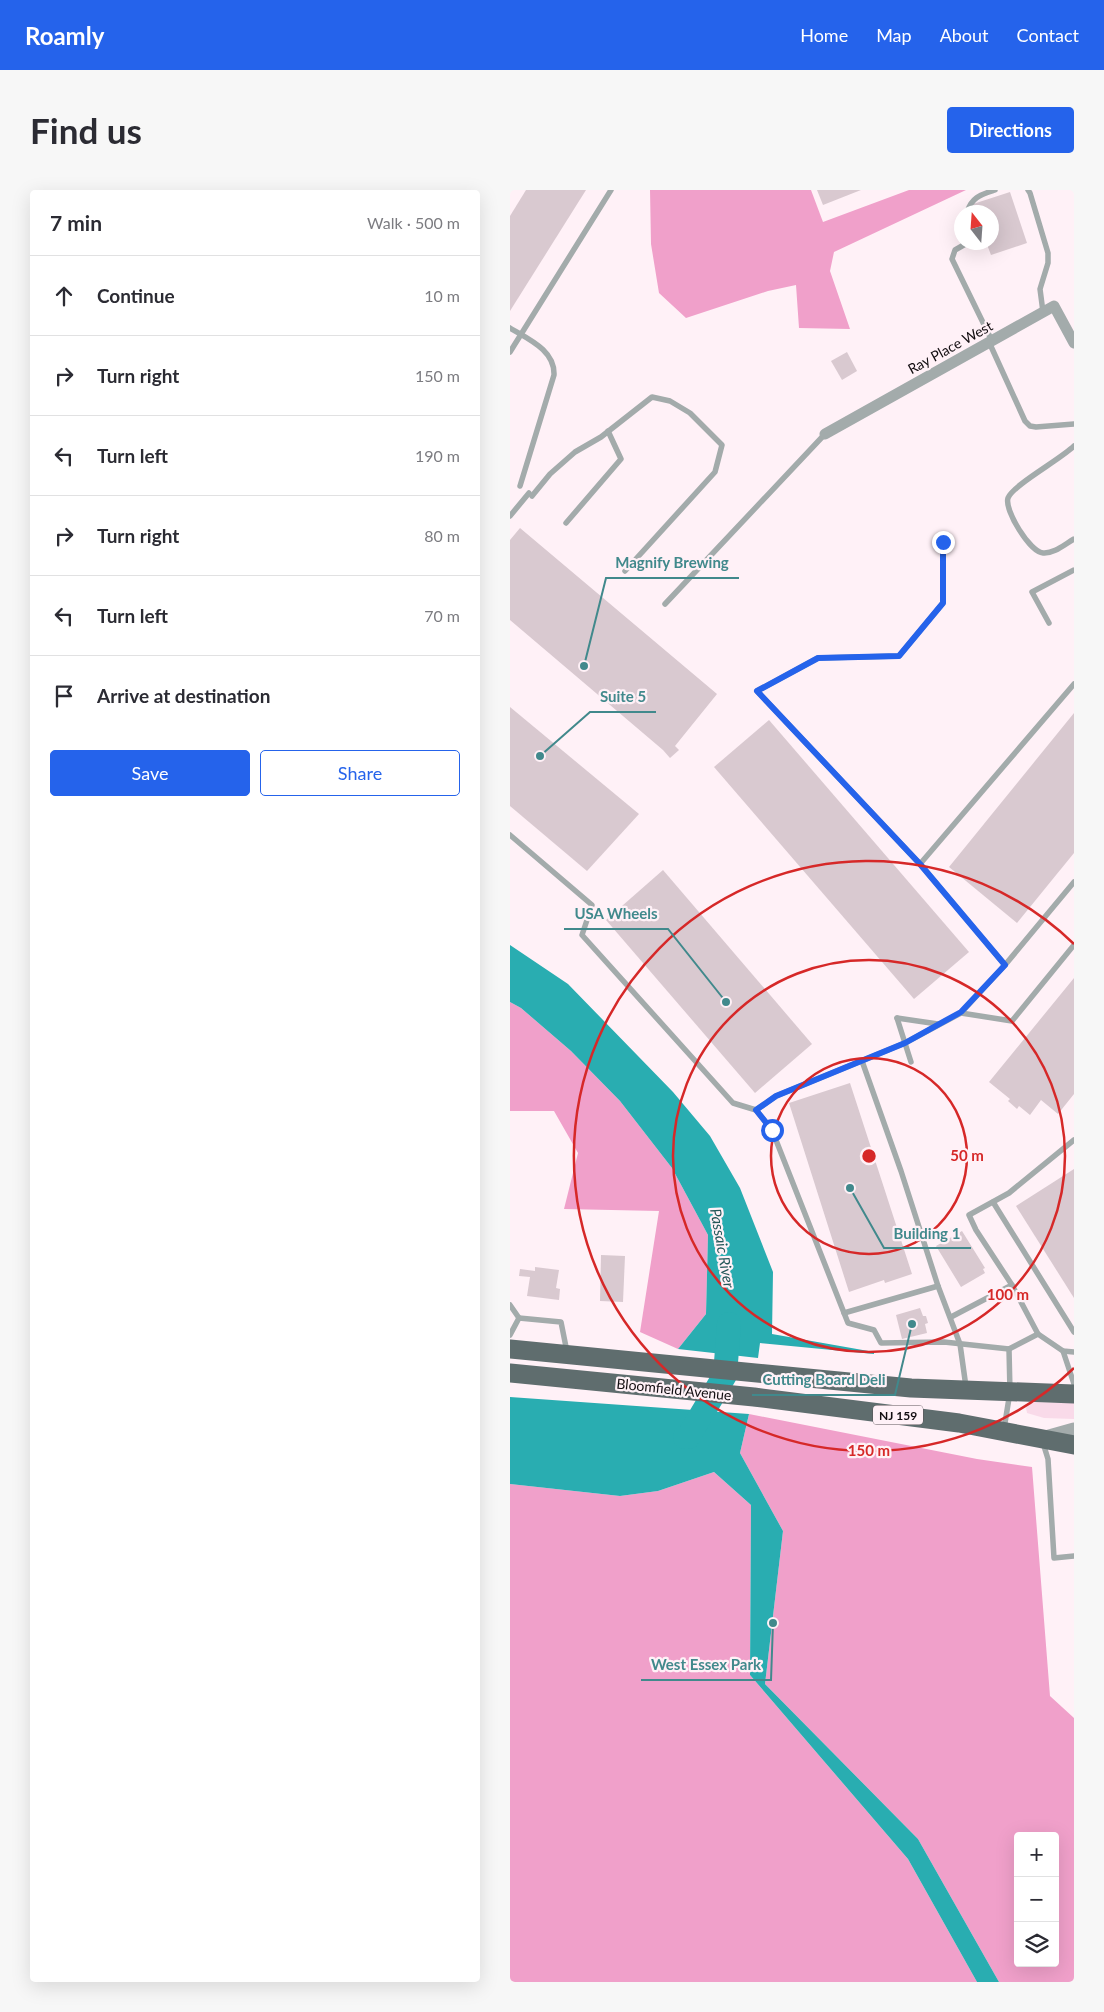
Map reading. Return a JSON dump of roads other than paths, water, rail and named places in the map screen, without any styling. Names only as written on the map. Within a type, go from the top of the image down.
[{"type":"main road","name":"Bloomfield Avenue","points":[[510,1349],[873,1384],[967,1391],[1074,1394]]},
{"type":"main road","name":"Bloomfield Avenue","points":[[510,1372],[754,1397],[959,1423],[1074,1445]]},
{"type":"street","points":[[1043,312],[1054,306],[1074,343]]},
{"type":"street","name":"Ray Place West","points":[[825,434],[1043,312]]},
{"type":"street","name":"NJ 159","points":[[1041,1439],[1074,1430]]},
{"type":"lane","points":[[510,352],[611,190]]},
{"type":"lane","points":[[969,205],[976,196],[995,190]]},
{"type":"lane","points":[[1028,190],[1048,253],[1048,263],[1040,289],[1043,312]]},
{"type":"lane","points":[[956,250],[952,259],[1025,421],[1030,426],[1036,427],[1074,424]]},
{"type":"lane","points":[[510,328],[546,352],[554,368],[554,375],[520,486]]},
{"type":"lane","points":[[510,516],[550,474],[569,458],[601,437],[652,397],[670,401],[690,413],[722,445],[715,472],[625,571]]},
{"type":"lane","points":[[566,523],[620,459],[608,431]]},
{"type":"lane","points":[[666,604],[825,434]]},
{"type":"lane","points":[[1074,446],[1008,497],[1007,506],[1033,548],[1038,551],[1043,553],[1055,550],[1074,539]]},
{"type":"lane","points":[[943,542],[943,603],[899,656],[818,658],[757,691],[920,864],[1005,965]]},
{"type":"lane","points":[[1048,623],[1032,592],[1074,570]]},
{"type":"lane","points":[[920,864],[1074,684]]},
{"type":"lane","points":[[510,836],[592,905],[582,936],[733,1103],[756,1110],[772,1130],[848,1323],[874,1330],[882,1343],[960,1344],[1009,1349],[1038,1334]]},
{"type":"lane","points":[[756,1110],[776,1096],[905,1043],[961,1012],[1005,965],[1074,882]]},
{"type":"lane","points":[[961,1012],[1012,1021],[1074,945]]},
{"type":"lane","points":[[911,1062],[897,1018],[938,1024]]},
{"type":"lane","points":[[862,1061],[901,1171],[938,1286],[960,1344],[967,1391]]},
{"type":"lane","points":[[1074,1140],[1009,1193],[969,1215],[976,1230],[1012,1285],[1038,1334],[1063,1351],[1074,1352]]},
{"type":"lane","points":[[993,1202],[1074,1332]]},
{"type":"lane","points":[[951,1317],[1012,1285]]},
{"type":"lane","points":[[844,1313],[938,1286]]},
{"type":"lane","points":[[510,1304],[519,1318]]},
{"type":"lane","points":[[510,1334],[519,1318]]},
{"type":"lane","points":[[519,1318],[561,1322],[568,1354]]},
{"type":"lane","points":[[1004,1431],[1010,1392],[1009,1349]]},
{"type":"lane","points":[[1063,1351],[1074,1384]]},
{"type":"lane","points":[[1041,1439],[1048,1459],[1054,1558],[1074,1556]]},
{"type":"water","points":[[510,945],[568,984],[673,1092],[710,1136],[740,1188],[773,1272],[772,1334],[874,1352],[874,1354],[760,1343],[758,1358],[678,1349],[706,1314],[708,1235],[672,1168],[620,1101],[571,1051],[521,1008],[510,1002]]},
{"type":"water","points":[[510,1397],[749,1414],[740,1453],[783,1531],[765,1684],[918,1839],[999,1982],[977,1982],[908,1859],[750,1675],[751,1505],[714,1472],[658,1491],[620,1496],[510,1484]]},
{"type":"waterway","name":"Passaic River","points":[[685,1437],[688,1437],[725,1375],[729,1324]]},
{"type":"place","name":"Magnify Brewing","points":[[584,666]]},
{"type":"place","name":"Suite 5","points":[[540,756]]},
{"type":"place","name":"USA Wheels","points":[[726,1002]]},
{"type":"place","name":"Building 1","points":[[850,1188]]},
{"type":"place","name":"Cutting Board Deli","points":[[912,1324]]},
{"type":"place","name":"West Essex Park","points":[[773,1623]]}]
